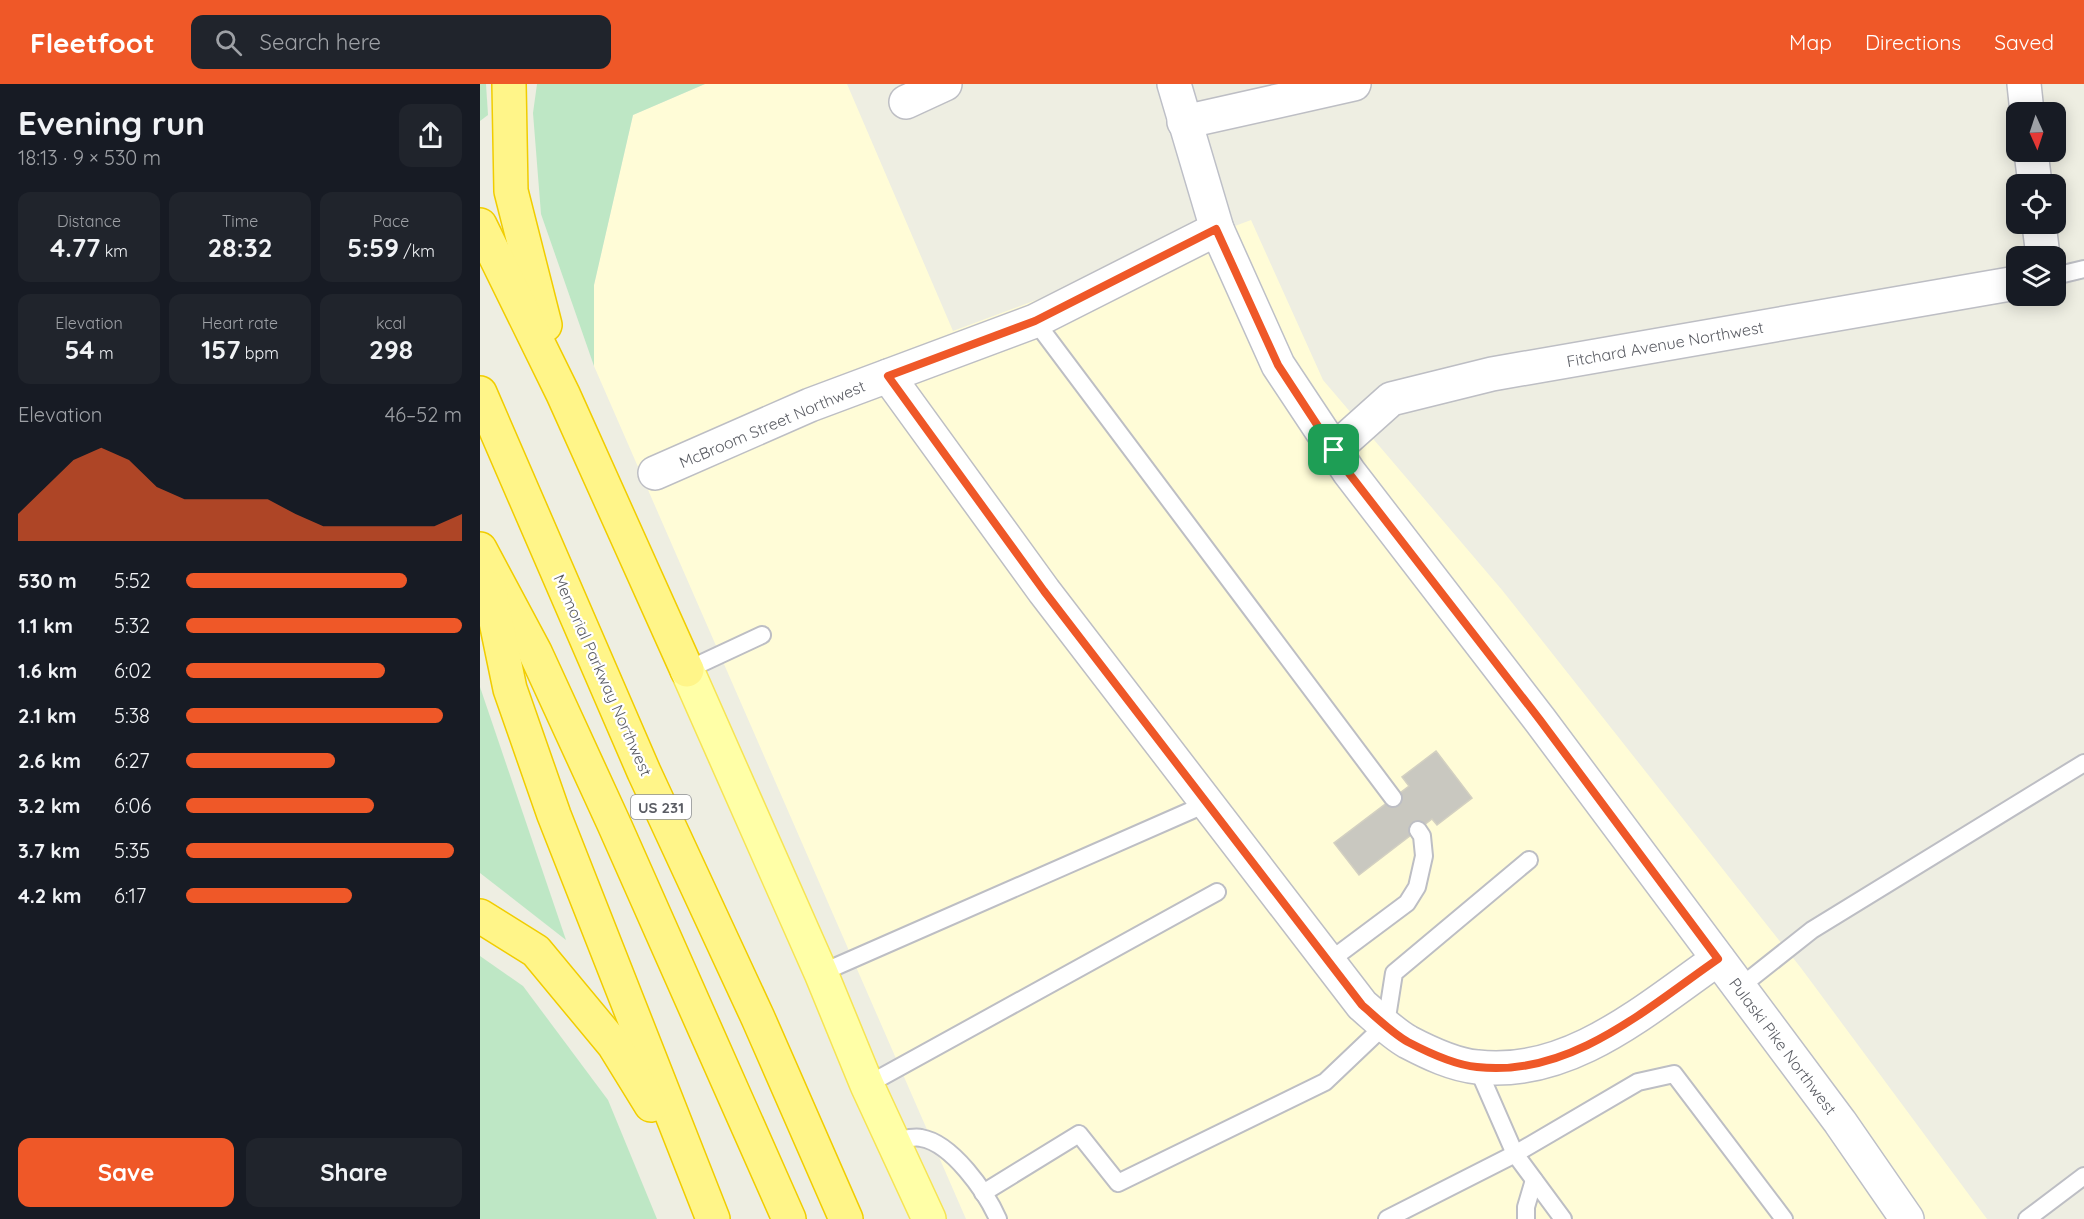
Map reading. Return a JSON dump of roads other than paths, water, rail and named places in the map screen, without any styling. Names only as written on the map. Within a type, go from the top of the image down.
[{"type":"highway","points":[[509,84],[511,191],[563,394]]},
{"type":"highway","points":[[480,225],[563,394],[687,670]]},
{"type":"highway","name":"Memorial Parkway Northwest","points":[[480,393],[644,772],[758,1018],[846,1219]]},
{"type":"highway","points":[[481,552],[510,689],[554,815],[713,1219]]},
{"type":"highway","name":"US 231","points":[[481,552],[535,652],[619,834],[789,1219]]},
{"type":"highway","points":[[480,916],[536,951],[607,1037],[695,1175]]},
{"type":"main road","points":[[687,670],[822,973],[867,1085],[929,1219]]},
{"type":"street","points":[[906,102],[945,84]]},
{"type":"street","name":"Pulaski Pike Northwest","points":[[1174,84],[1216,229],[1278,365],[1348,472],[1540,720],[1740,987],[1840,1122],[1907,1219]]},
{"type":"street","points":[[1184,122],[1354,84]]},
{"type":"street","points":[[2024,84],[2026,102]]},
{"type":"street","name":"McBroom Street Northwest","points":[[655,473],[810,405],[1035,321],[1216,229]]},
{"type":"street","name":"Fitchard Avenue Northwest","points":[[1334,450],[1391,399],[1492,374],[2006,285]]},
{"type":"street","points":[[888,376],[1044,591],[1328,962],[1362,1005],[1406,1041],[1453,1062],[1477,1067],[1532,1066],[1599,1041],[1718,959]]},
{"type":"lane","points":[[2066,273],[2084,269]]},
{"type":"lane","points":[[1035,321],[1393,798]]},
{"type":"lane","points":[[687,670],[762,635]]},
{"type":"lane","points":[[1740,987],[1812,930],[2084,763]]},
{"type":"lane","points":[[822,973],[1206,804]]},
{"type":"lane","points":[[1328,962],[1407,903],[1417,887],[1424,856],[1422,836],[1418,830]]},
{"type":"lane","points":[[983,1193],[1079,1134],[1118,1183],[1325,1082],[1386,1024],[1394,973],[1529,860]]},
{"type":"lane","points":[[867,1085],[1217,892]]},
{"type":"lane","points":[[1477,1067],[1515,1154],[1563,1219]]},
{"type":"lane","points":[[1387,1219],[1515,1154],[1638,1082],[1674,1074],[1784,1219]]},
{"type":"lane","points":[[893,1141],[921,1138],[944,1148],[972,1177],[998,1219]]},
{"type":"lane","points":[[2027,1219],[2084,1176]]},
{"type":"lane","points":[[1526,1219],[1526,1207],[1534,1180]]}]
